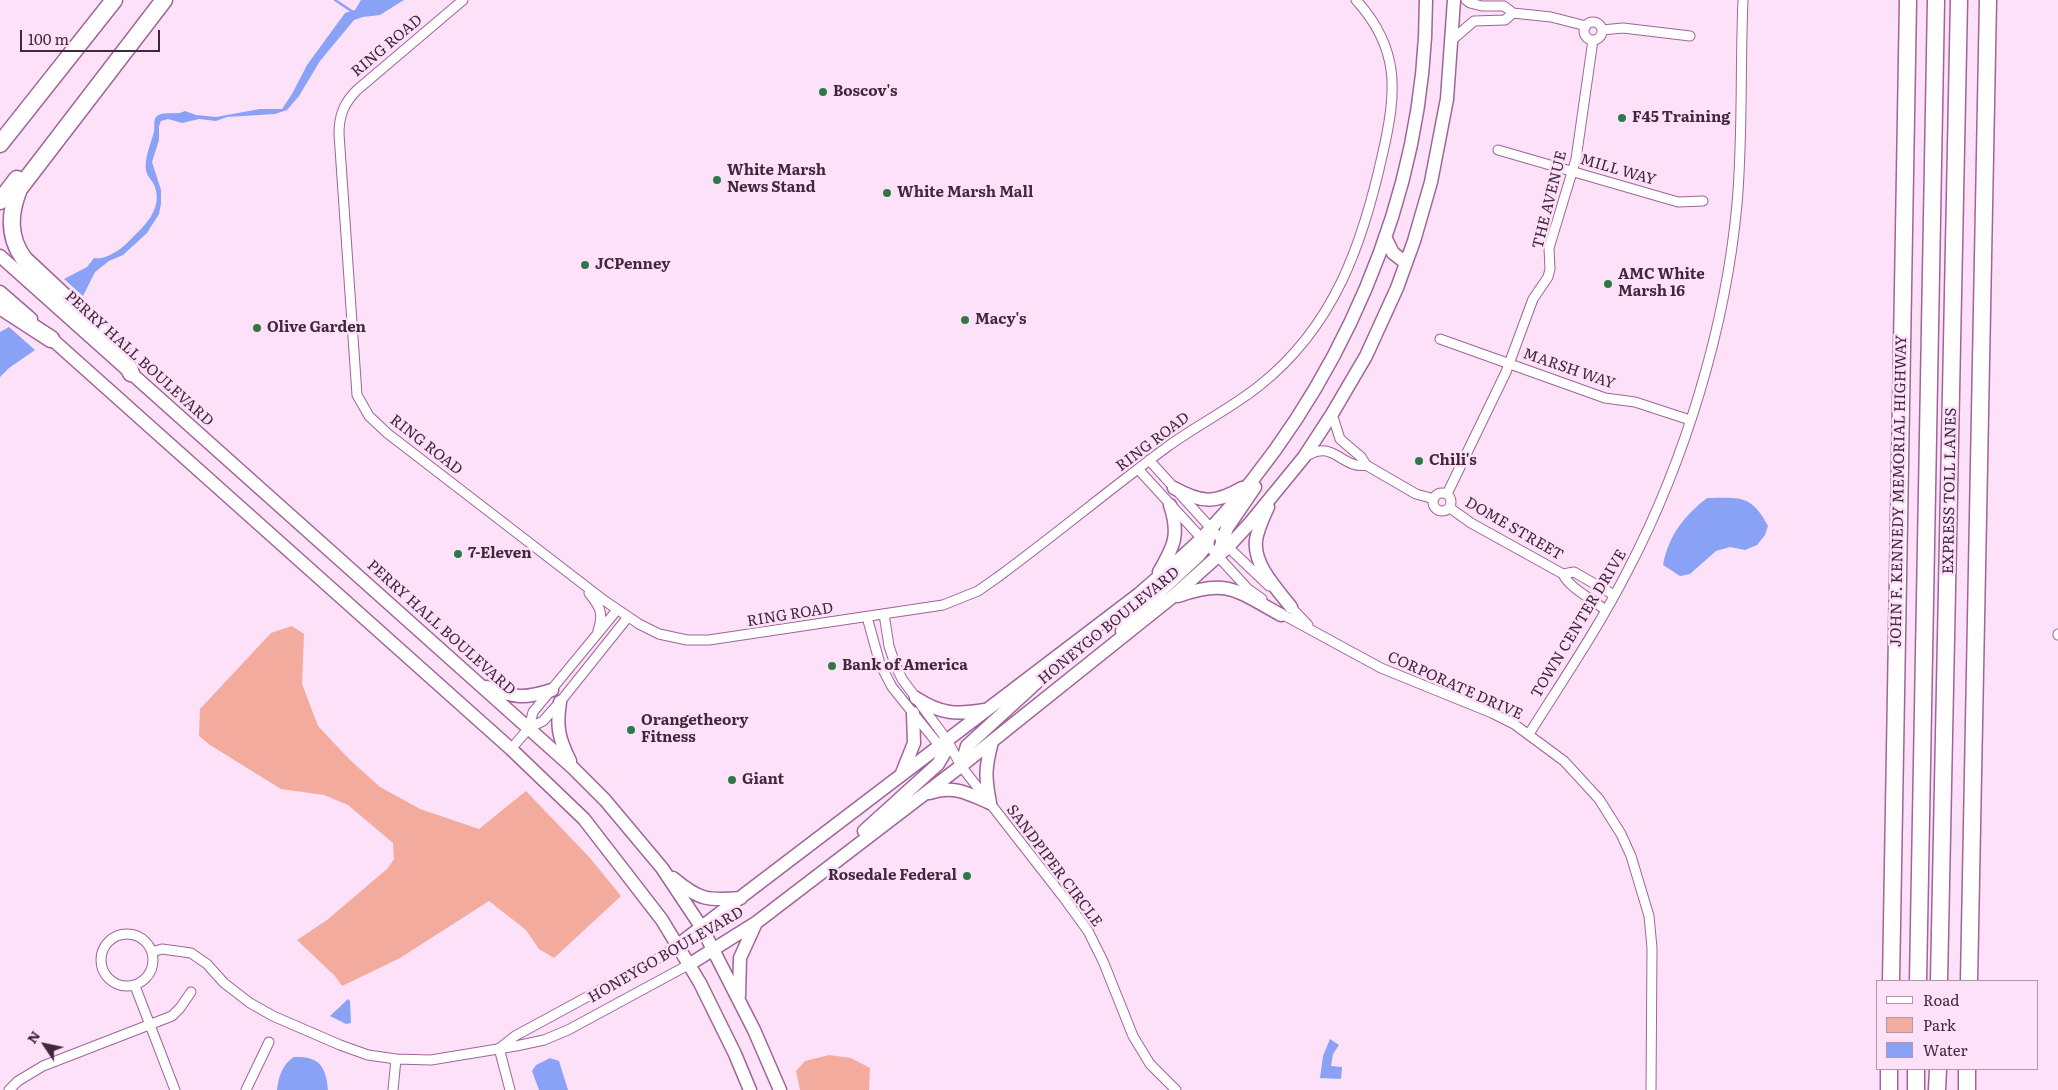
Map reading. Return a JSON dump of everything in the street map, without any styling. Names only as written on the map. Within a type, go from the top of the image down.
[{"type":"highway","points":[[0,144],[114,0]]},
{"type":"highway","points":[[0,201],[159,0]]},
{"type":"highway","points":[[130,373],[121,351],[24,259],[14,244],[12,212],[19,189],[164,0]]},
{"type":"highway","name":"JOHN F. KENNEDY MEMORIAL HIGHWAY","points":[[1891,980],[1908,0]]},
{"type":"highway","name":"EXPRESS TOLL LANES","points":[[1918,980],[1936,0]]},
{"type":"highway","name":"EXPRESS TOLL LANES","points":[[1940,980],[1959,0]]},
{"type":"highway","points":[[1969,980],[1988,0]]},
{"type":"highway","points":[[0,132],[24,103],[36,98]]},
{"type":"highway","points":[[0,306],[51,339]]},
{"type":"highway","points":[[1889,1070],[1889,1090]]},
{"type":"highway","points":[[1916,1070],[1916,1090]]},
{"type":"highway","points":[[1937,1090],[1938,1070]]},
{"type":"highway","points":[[1967,1070],[1967,1090]]},
{"type":"main road","points":[[1225,544],[1227,528],[1262,478],[1343,338],[1360,302],[1385,237],[1405,172],[1416,116],[1426,0]]},
{"type":"main road","points":[[1218,556],[1225,544],[1272,495],[1304,457],[1332,414],[1381,325],[1406,263],[1431,182],[1447,99],[1454,0]]},
{"type":"main road","points":[[1385,237],[1393,253],[1406,263]]},
{"type":"main road","name":"PERRY HALL BOULEVARD","points":[[0,256],[529,728],[573,768],[621,818],[662,868],[702,928],[739,999],[780,1090]]},
{"type":"main road","points":[[0,292],[511,749],[584,820],[642,893],[690,964],[735,1054],[750,1090]]},
{"type":"main road","points":[[1114,644],[1127,622],[1199,555],[1211,529],[1291,427]]},
{"type":"main road","points":[[1174,488],[1188,496],[1209,500],[1228,496],[1248,484]]},
{"type":"main road","points":[[1272,495],[1256,542],[1264,570],[1286,611]]},
{"type":"main road","points":[[1154,581],[1173,546],[1176,528],[1170,505]]},
{"type":"main road","name":"HONEYGO BOULEVARD","points":[[678,945],[901,775],[944,746],[1204,542]]},
{"type":"main road","name":"HONEYGO BOULEVARD","points":[[690,964],[712,948],[757,922],[961,766],[1171,598],[1218,556]]},
{"type":"main road","points":[[1171,598],[1196,589],[1223,586],[1286,611]]},
{"type":"main road","points":[[961,766],[967,746],[1100,624]]},
{"type":"main road","points":[[479,684],[509,696],[518,697],[527,697],[552,690]]},
{"type":"main road","points":[[916,698],[946,713],[970,713],[990,709]]},
{"type":"main road","points":[[560,702],[557,720],[558,734],[573,768]]},
{"type":"main road","points":[[901,775],[912,752],[914,743],[913,713]]},
{"type":"main road","points":[[990,803],[985,778],[986,762],[992,742]]},
{"type":"main road","points":[[845,854],[868,826],[938,764],[944,746]]},
{"type":"main road","points":[[923,794],[951,789],[965,792],[990,803]]},
{"type":"main road","points":[[662,868],[687,890],[705,899],[742,898]]},
{"type":"main road","points":[[739,999],[740,958],[757,922]]},
{"type":"street","name":"RING ROAD","points":[[463,0],[357,90],[346,102],[341,114],[340,150],[357,395],[370,416],[387,432],[617,610],[659,634],[699,641],[732,638],[943,605],[978,591],[1018,563],[1149,460],[1191,430],[1249,394],[1270,377],[1293,354],[1316,325],[1345,277],[1357,248],[1379,171],[1391,114],[1393,86],[1390,60],[1376,24],[1356,0]]},
{"type":"street","points":[[1466,0],[1482,6],[1504,6],[1513,13],[1551,17],[1586,26],[1590,23],[1596,23],[1602,30]]},
{"type":"street","name":"TOWN CENTER DRIVE","points":[[1529,734],[1587,644],[1628,571],[1657,510],[1690,420],[1715,332],[1732,247],[1738,186],[1743,0]]},
{"type":"street","points":[[1452,40],[1474,21],[1505,20],[1513,13]]},
{"type":"street","points":[[1586,26],[1586,35],[1593,40],[1600,36],[1602,30]]},
{"type":"street","points":[[1602,30],[1623,28],[1690,36]]},
{"type":"street","name":"THE AVENUE","points":[[1447,494],[1510,363],[1532,301],[1548,277],[1550,269],[1549,248],[1573,172],[1593,40]]},
{"type":"street","name":"MILL WAY","points":[[1498,150],[1678,202],[1703,201]]},
{"type":"street","name":"MARSH WAY","points":[[1440,339],[1605,398],[1636,402],[1690,420]]},
{"type":"street","points":[[1332,414],[1340,439],[1362,457],[1366,466]]},
{"type":"street","points":[[1304,457],[1320,451],[1333,454],[1356,467],[1366,466],[1416,494],[1434,500]]},
{"type":"street","points":[[1149,460],[1211,529]]},
{"type":"street","points":[[1138,470],[1218,556]]},
{"type":"street","points":[[1439,494],[1447,494],[1451,499],[1450,508],[1446,511],[1440,511],[1434,505],[1434,500],[1439,494]]},
{"type":"street","name":"DOME STREET","points":[[1450,508],[1471,523],[1563,574],[1567,583],[1593,599],[1606,610]]},
{"type":"street","name":"CORPORATE DRIVE","points":[[1211,529],[1286,611]]},
{"type":"street","name":"CORPORATE DRIVE","points":[[1218,556],[1248,589],[1312,629],[1381,668],[1492,713],[1529,734],[1564,761],[1599,799],[1621,834],[1638,876],[1649,916],[1652,948],[1651,1090]]},
{"type":"street","name":"DOME STREET","points":[[1563,574],[1574,572],[1614,595]]},
{"type":"street","points":[[581,583],[600,606],[600,624],[596,637]]},
{"type":"street","points":[[529,728],[533,712],[617,610]]},
{"type":"street","points":[[884,614],[894,664],[944,746]]},
{"type":"street","points":[[511,749],[529,728],[543,720],[560,702],[628,617]]},
{"type":"street","points":[[867,617],[880,664],[892,687],[944,746]]},
{"type":"street","name":"SANDPIPER CIRCLE","points":[[944,746],[1088,932],[1103,961],[1133,1036],[1150,1064],[1176,1090]]},
{"type":"street","points":[[124,934],[141,938],[148,944],[152,952],[152,969],[148,976],[135,986],[125,987],[109,980],[101,966],[100,957],[103,949],[109,941],[124,934]]},
{"type":"street","name":"HONEYGO BOULEVARD","points":[[499,1048],[515,1036],[678,945]]},
{"type":"street","name":"HONEYGO BOULEVARD","points":[[152,952],[162,948],[191,953],[207,964],[224,983],[250,1003],[273,1016],[350,1048],[368,1054],[396,1059],[431,1060],[544,1040],[568,1030],[690,964]]},
{"type":"street","points":[[135,986],[175,1090]]},
{"type":"street","points":[[9,1090],[18,1081],[44,1066],[172,1016],[191,992]]},
{"type":"street","points":[[246,1090],[269,1042]]},
{"type":"street","points":[[499,1048],[510,1090]]},
{"type":"street","points":[[393,1090],[396,1059]]},
{"type":"green space","points":[[292,626],[304,634],[302,684],[318,726],[350,760],[380,787],[420,809],[479,829],[526,791],[590,858],[621,896],[554,958],[539,949],[526,930],[489,901],[400,958],[342,986],[335,976],[297,940],[327,920],[387,869],[394,859],[393,843],[348,805],[324,795],[281,789],[210,745],[199,736],[200,709],[271,633]]},
{"type":"green space","points":[[829,1055],[851,1058],[870,1068],[869,1090],[800,1090],[796,1071],[805,1061]]},
{"type":"water","points":[[361,0],[404,0],[380,15],[354,20],[320,61],[299,96],[287,110],[275,114],[227,117],[216,121],[199,119],[182,123],[168,119],[161,121],[159,140],[152,162],[161,190],[159,214],[147,233],[123,255],[109,261],[95,272],[83,296],[64,279],[87,267],[94,258],[107,256],[120,249],[139,231],[154,211],[157,196],[146,166],[156,117],[162,114],[185,111],[196,115],[216,117],[260,109],[282,109],[307,65],[345,13],[355,10]]},
{"type":"water","points":[[9,327],[35,350],[9,368],[0,377],[0,332]]},
{"type":"water","points":[[1707,498],[1736,498],[1750,503],[1756,508],[1768,526],[1765,535],[1757,545],[1745,550],[1730,547],[1716,551],[1690,574],[1680,576],[1663,565],[1669,545],[1678,527]]},
{"type":"water","points":[[348,999],[350,1001],[351,1023],[346,1024],[330,1016]]},
{"type":"water","points":[[1330,1039],[1339,1045],[1333,1054],[1331,1066],[1342,1067],[1341,1079],[1320,1078],[1323,1056]]},
{"type":"water","points":[[294,1057],[310,1058],[320,1064],[325,1075],[328,1090],[277,1090],[282,1071]]},
{"type":"water","points":[[550,1058],[559,1061],[568,1090],[539,1090],[532,1071],[536,1065]]},
{"type":"waterway","points":[[335,0],[353,12]]},
{"type":"place","name":"Boscov's","points":[[823,92]]},
{"type":"place","name":"F45 Training","points":[[1622,118]]},
{"type":"place","name":"White Marsh News Stand","points":[[717,180]]},
{"type":"place","name":"White Marsh Mall","points":[[887,193]]},
{"type":"place","name":"JCPenney","points":[[585,265]]},
{"type":"place","name":"AMC White Marsh 16","points":[[1608,284]]},
{"type":"place","name":"Macy's","points":[[965,320]]},
{"type":"place","name":"Olive Garden","points":[[257,328]]},
{"type":"place","name":"Chili's","points":[[1419,461]]},
{"type":"place","name":"7-Eleven","points":[[458,554]]},
{"type":"place","name":"Bank of America","points":[[832,666]]},
{"type":"place","name":"Orangetheory Fitness","points":[[631,730]]},
{"type":"place","name":"Giant","points":[[732,780]]},
{"type":"place","name":"Rosedale Federal","points":[[967,876]]}]
